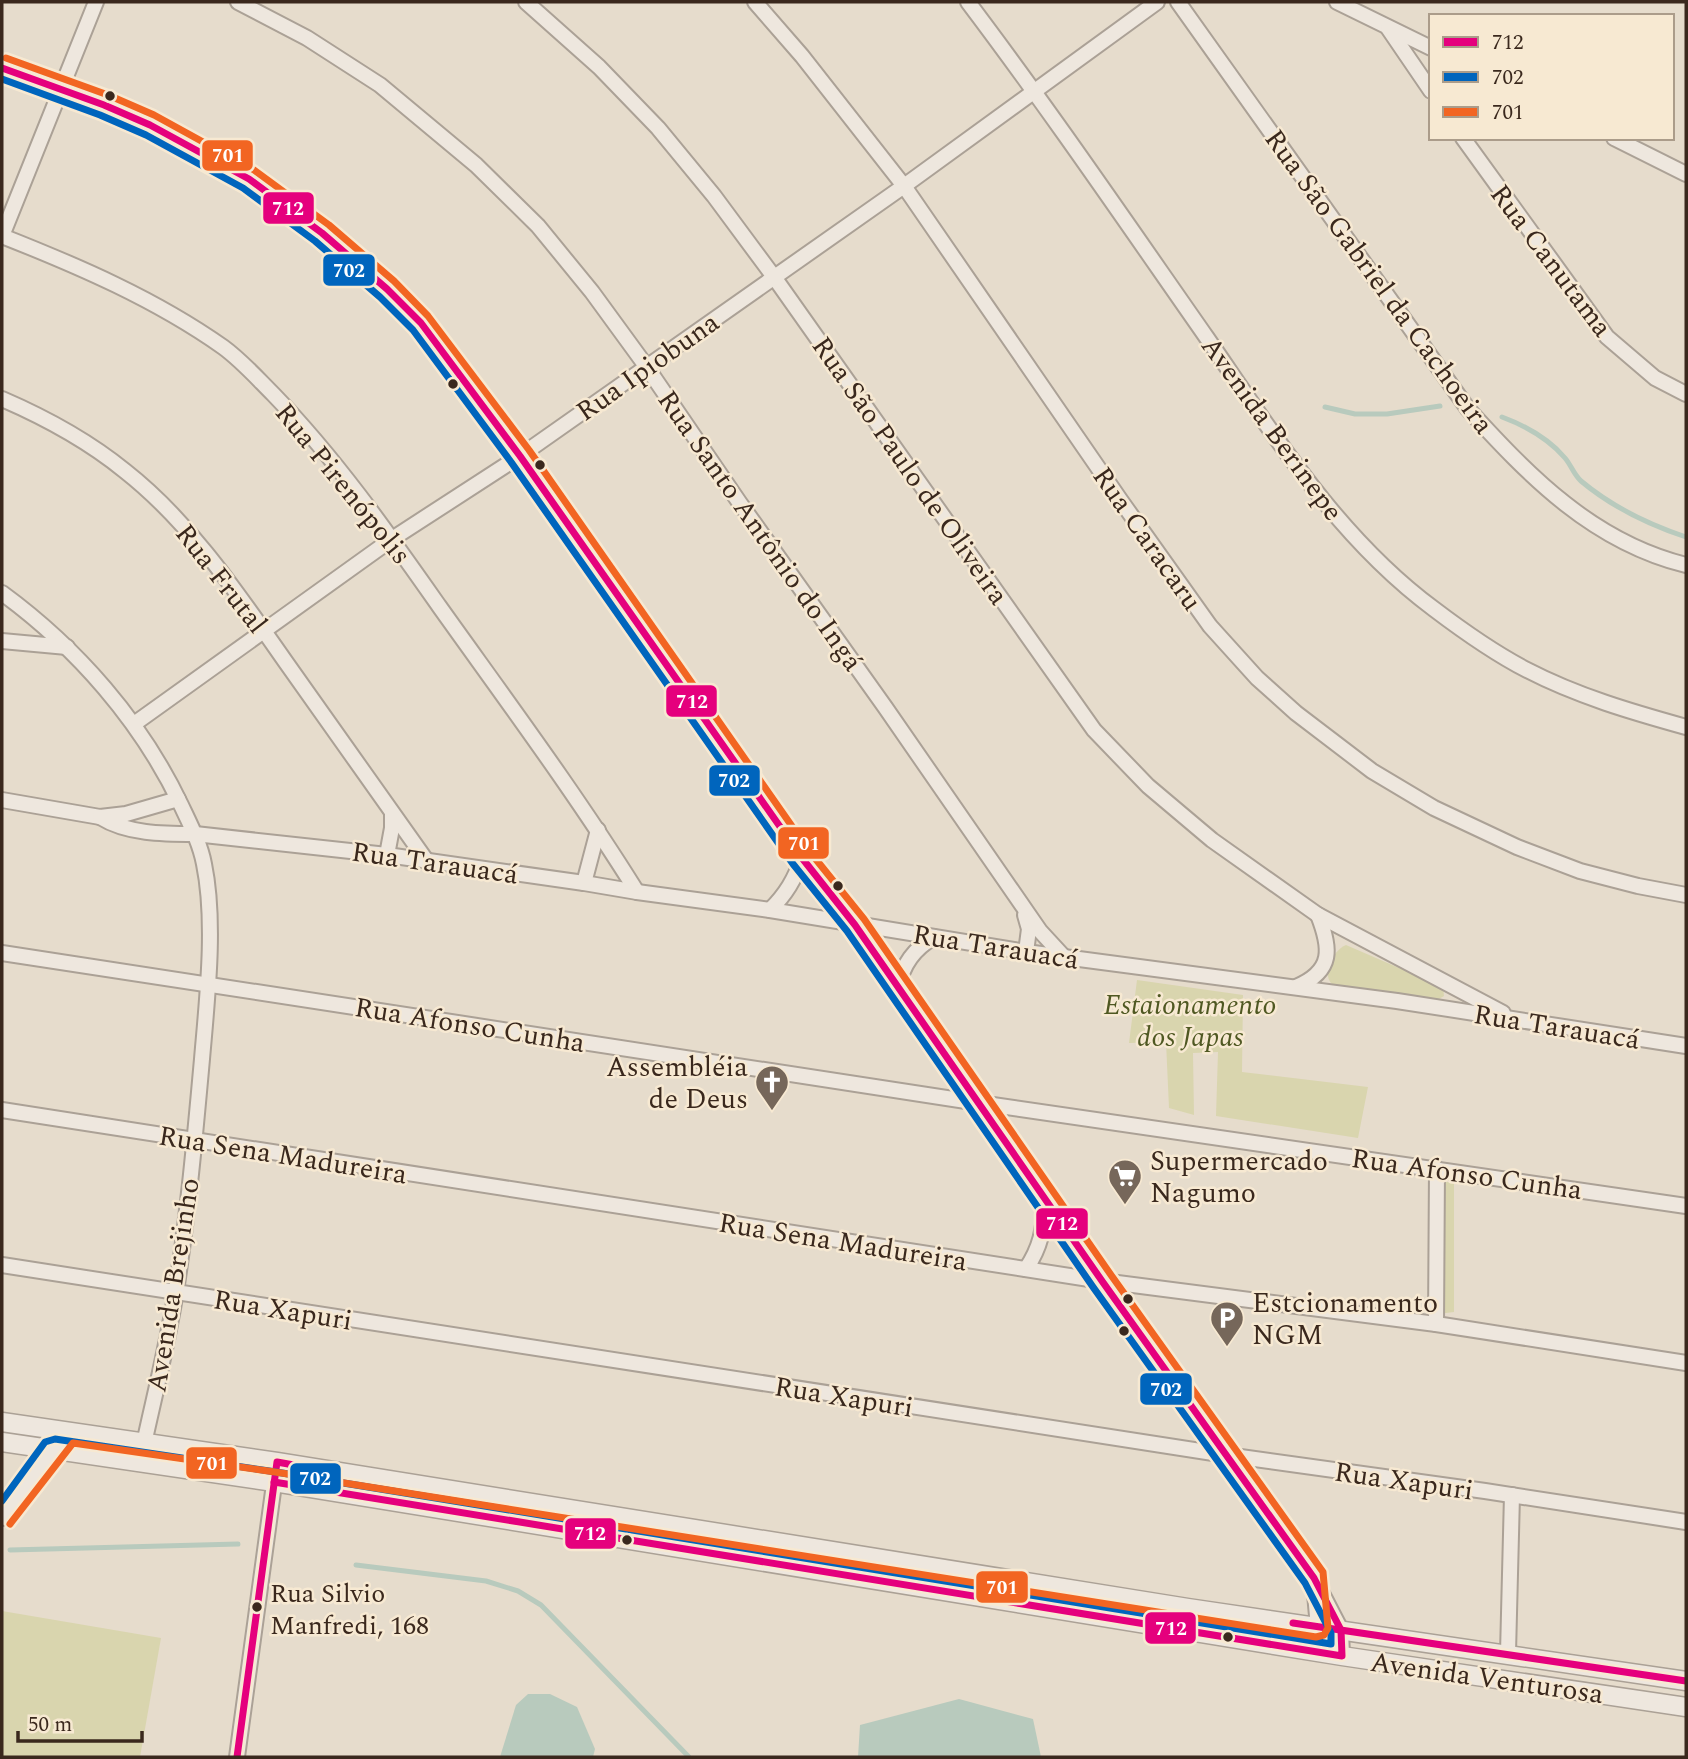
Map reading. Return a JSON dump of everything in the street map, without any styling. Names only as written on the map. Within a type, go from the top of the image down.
[{"type":"street","points":[[2,236],[96,2]]},
{"type":"street","name":"Rua Santo Antônio do Ingá","points":[[238,2],[307,38],[380,85],[476,165],[538,226],[592,292],[646,366],[739,502],[886,706],[1023,907],[1064,957]]},
{"type":"street","name":"Rua São Paulo de Oliveira","points":[[526,2],[599,66],[658,128],[714,196],[1094,730],[1148,786],[1212,840],[1318,915],[1513,1018]]},
{"type":"street","name":"Rua Caracaru","points":[[755,2],[802,56],[904,186],[1210,626],[1257,678],[1296,713],[1371,771],[1434,808],[1517,847],[1580,871],[1686,895]]},
{"type":"street","name":"Avenida Berinepe","points":[[968,2],[1035,92],[1275,436],[1336,517],[1386,568],[1432,608],[1483,644],[1527,670],[1583,694],[1686,727]]},
{"type":"street","name":"Rua Ipiobuna","points":[[134,724],[392,539],[520,456],[904,186],[1157,2]]},
{"type":"street","name":"Rua São Gabriel da Cachoeira","points":[[1178,2],[1468,409],[1522,468],[1572,511],[1630,545],[1686,565]]},
{"type":"street","points":[[1337,2],[1429,47]]},
{"type":"street","points":[[1387,27],[1429,88]]},
{"type":"street","points":[[2,68],[127,115],[188,144],[249,179],[322,233],[387,289],[421,324],[520,456],[802,858],[855,925],[1102,1281],[1314,1578],[1341,1630],[1342,1656]]},
{"type":"street","name":"Rua Canutama","points":[[1464,140],[1607,337],[1655,378],[1686,394]]},
{"type":"street","points":[[1618,140],[1686,173]]},
{"type":"street","name":"Rua Pirenópolis","points":[[2,236],[64,261],[138,296],[225,349],[305,427],[392,539],[598,830],[637,892]]},
{"type":"street","name":"Rua Frutal","points":[[2,399],[85,441],[135,479],[194,537],[265,632],[426,860]]},
{"type":"street","name":"Avenida Brejinho","points":[[2,593],[67,647],[134,724],[164,771],[195,834],[204,863],[209,899],[208,984],[195,1140],[176,1293],[140,1462]]},
{"type":"street","points":[[2,641],[67,647]]},
{"type":"street","name":"Rua Tarauacá","points":[[2,800],[100,817],[125,814],[178,799]]},
{"type":"street","points":[[387,855],[392,828],[391,811]]},
{"type":"street","name":"Rua Tarauacá","points":[[100,817],[114,826],[164,834],[195,834],[426,860],[770,909],[1026,952],[1513,1018],[1686,1046]]},
{"type":"street","points":[[584,883],[598,830]]},
{"type":"street","points":[[770,909],[783,897],[794,880],[802,858]]},
{"type":"street","name":"Rua Santo Antônio do Ingá","points":[[1023,907],[1028,929],[1026,952]]},
{"type":"street","points":[[1292,988],[1312,981],[1323,968],[1328,952],[1326,934],[1318,915]]},
{"type":"street","points":[[898,987],[910,956],[934,937]]},
{"type":"street","name":"Rua Afonso Cunha","points":[[2,953],[979,1103],[1686,1206]]},
{"type":"street","name":"Rua Sena Madureira","points":[[2,1110],[1102,1281],[1436,1324],[1686,1363]]},
{"type":"street","points":[[1436,1324],[1437,1168]]},
{"type":"street","points":[[1026,1269],[1042,1238],[1046,1200]]},
{"type":"street","name":"Rua Xapuri","points":[[2,1265],[1226,1455],[1686,1522]]},
{"type":"street","name":"Avenida Venturosa","points":[[2,1422],[277,1462],[1318,1627],[1686,1681]]},
{"type":"street","points":[[2,1518],[68,1432]]},
{"type":"street","name":"Avenida Venturosa","points":[[2,1442],[274,1482],[1314,1652],[1686,1707]]},
{"type":"street","points":[[237,1757],[277,1462]]},
{"type":"street","points":[[1508,1653],[1512,1495]]},
{"type":"street","points":[[1314,1578],[1318,1627],[1314,1652]]},
{"type":"green space","points":[[1346,945],[1443,987],[1444,996],[1437,1000],[1334,986],[1330,982],[1328,970],[1332,958]]},
{"type":"green space","name":"Estaionamento dos Japas","points":[[1137,980],[1243,995],[1242,1072],[1368,1087],[1358,1138],[1216,1116],[1218,1052],[1193,1053],[1194,1115],[1169,1108],[1166,1042],[1129,1043]]},
{"type":"green space","points":[[1441,1181],[1454,1183],[1454,1312],[1438,1314]]},
{"type":"green space","points":[[2,1611],[161,1638],[140,1757],[2,1757]]},
{"type":"shaded area","points":[[528,1694],[550,1694],[577,1707],[595,1749],[593,1757],[500,1757],[516,1705]]},
{"type":"shaded area","points":[[959,1699],[1033,1719],[1041,1757],[858,1757],[860,1725]]},
{"type":"waterway","points":[[1325,407],[1355,414],[1387,414],[1440,406]]},
{"type":"waterway","points":[[1502,417],[1551,444],[1565,458],[1579,479],[1605,499],[1644,520],[1686,537]]},
{"type":"waterway","points":[[10,1550],[238,1544]]},
{"type":"waterway","points":[[356,1565],[486,1581],[518,1591],[541,1605],[689,1757]]},
{"type":"transit line","name":"701","points":[[6,58],[108,95],[154,115],[254,170],[329,225],[394,281],[428,316],[529,450],[810,852],[864,919],[1111,1275],[1323,1572],[1328,1628],[1324,1635],[1316,1637],[275,1472],[73,1443],[10,1524]]},
{"type":"transit line","name":"712","points":[[2,68],[104,105],[150,125],[249,179],[322,233],[387,289],[421,323],[520,456],[802,858],[855,925],[1102,1281],[1314,1578],[1341,1630],[1342,1656],[274,1482]]},
{"type":"transit line","name":"702","points":[[2,79],[146,135],[243,188],[315,241],[380,297],[413,330],[511,462],[793,864],[847,931],[1093,1287],[1305,1583],[1331,1633],[1331,1644],[276,1472],[55,1439],[45,1442],[2,1501]]},
{"type":"transit line","name":"712","points":[[237,1757],[277,1462],[305,1467]]},
{"type":"transit line","name":"712","points":[[1293,1623],[1686,1681]]},
{"type":"place","name":"Assembléia de Deus","points":[[772,1112]]},
{"type":"place","name":"Supermercado Nagumo","points":[[1125,1206]]},
{"type":"place","name":"Estcionamento NGM","points":[[1227,1348]]},
{"type":"place","name":"Rua Silvio Manfredi, 168","points":[[257,1607]]}]
